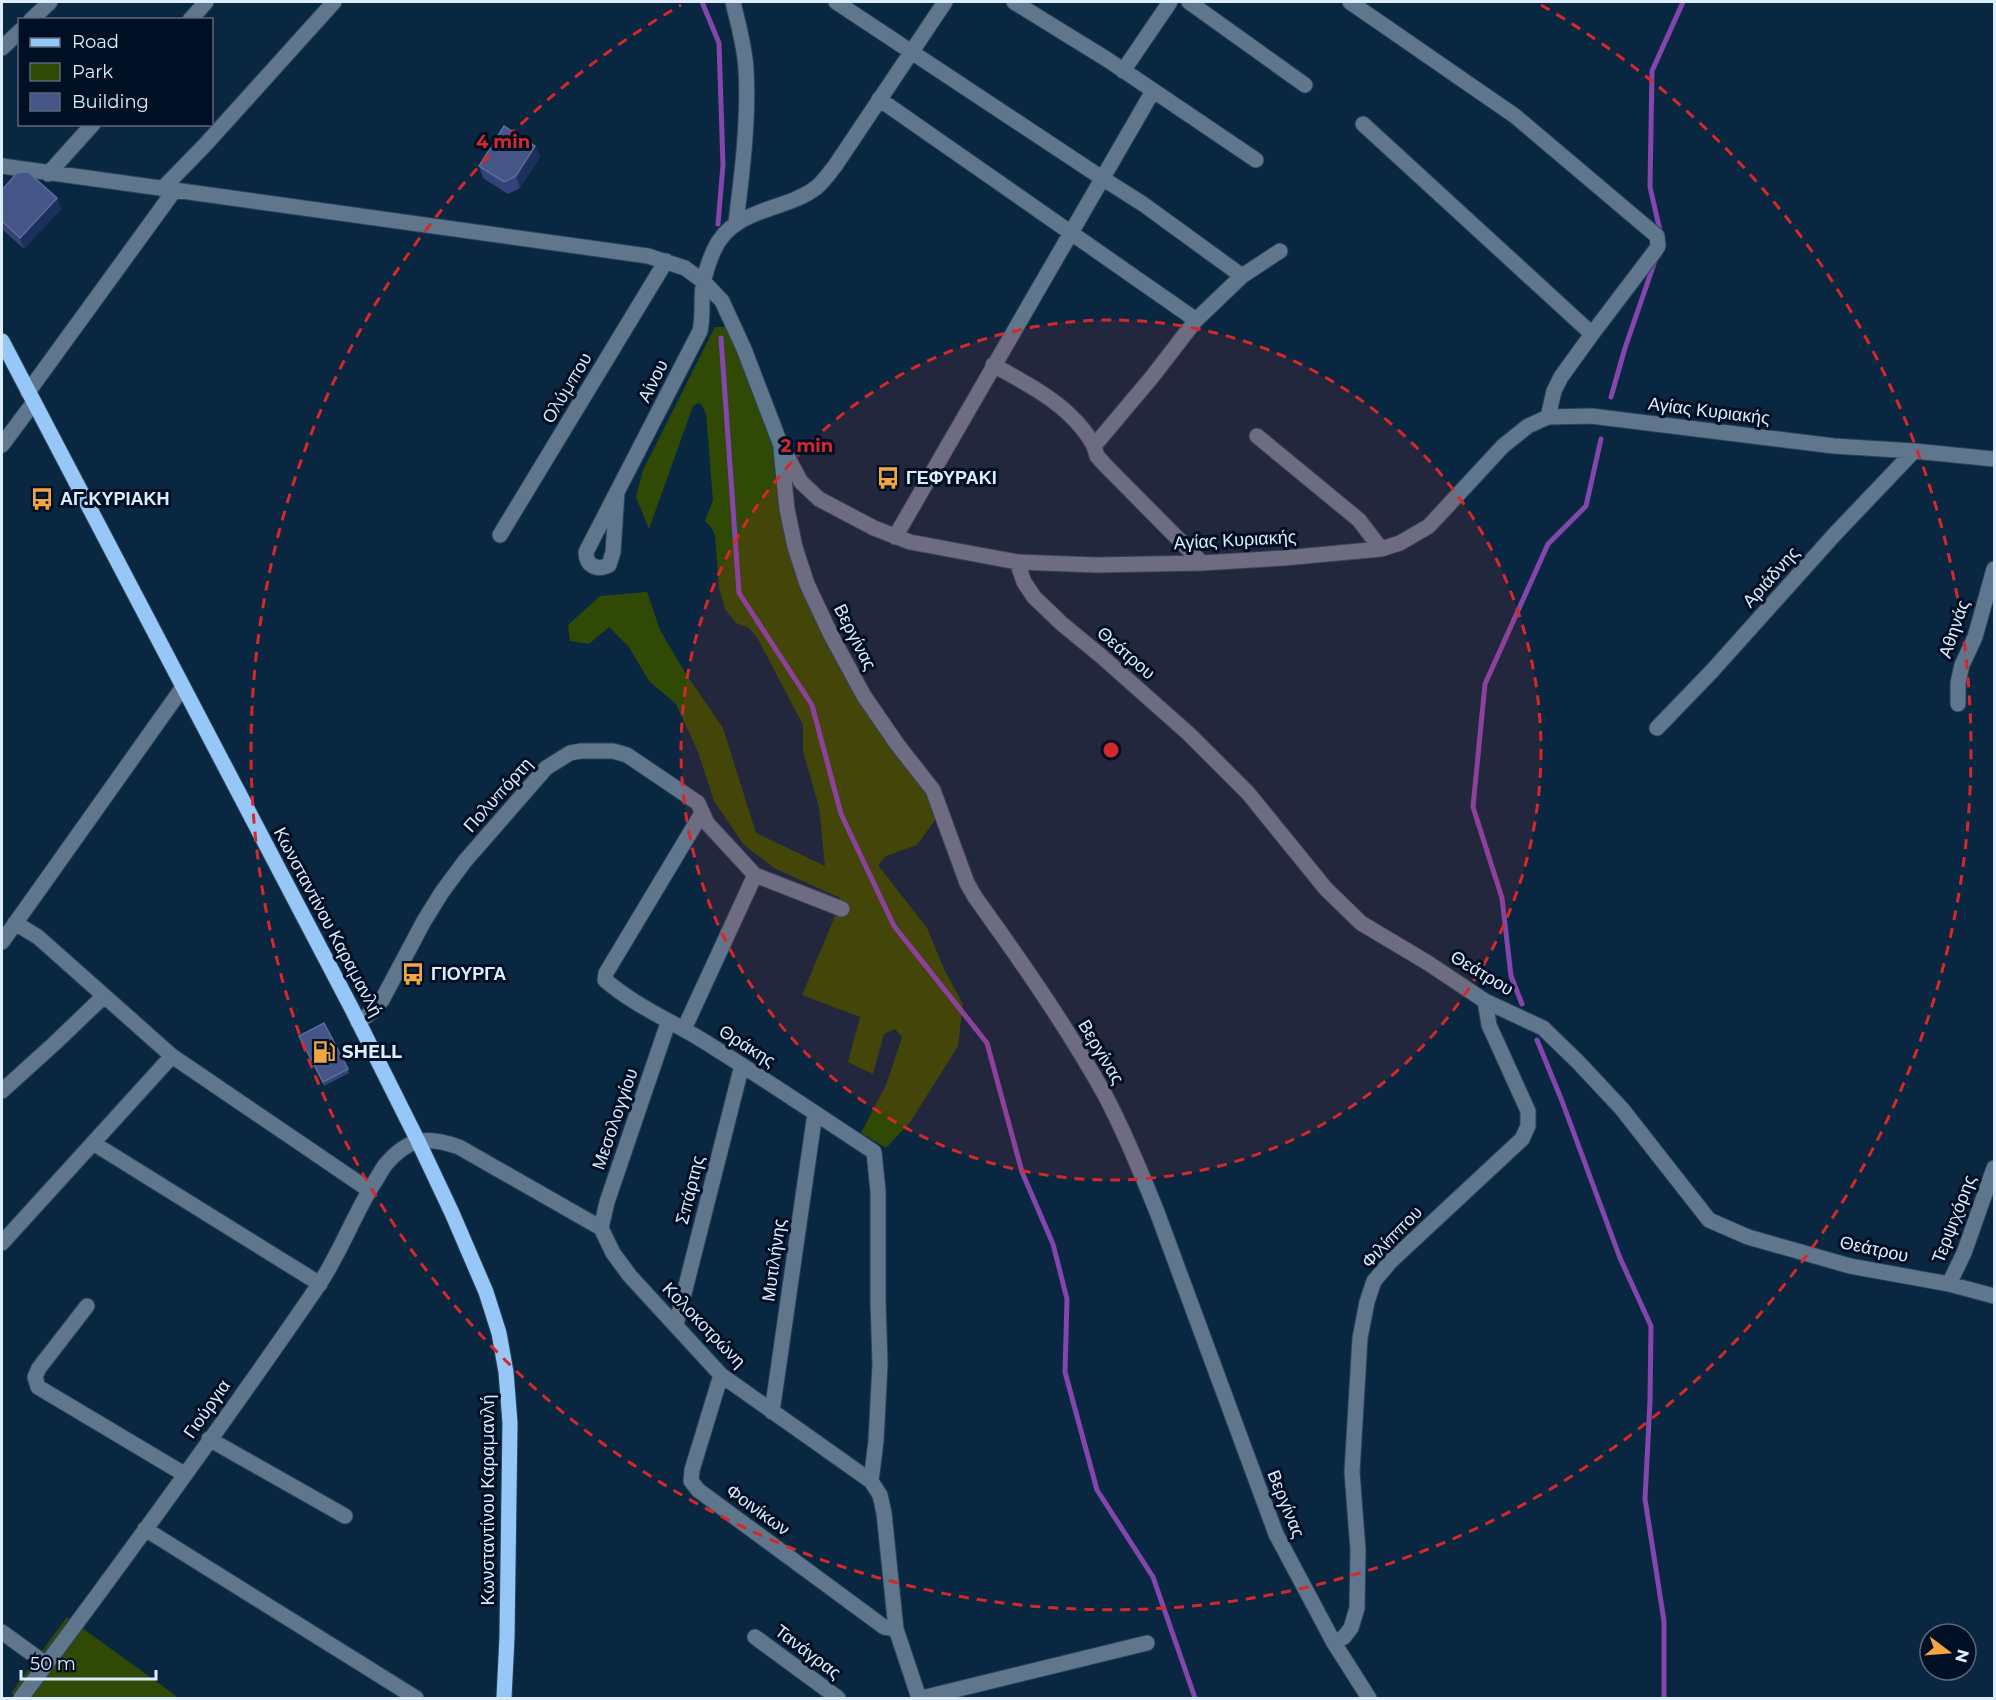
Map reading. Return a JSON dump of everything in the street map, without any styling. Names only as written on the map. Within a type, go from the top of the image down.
[{"type":"main road","name":"Κωνσταντίνου Καραμανλή","points":[[2,341],[358,1022],[418,1141],[486,1292],[499,1334],[506,1372],[510,1423],[504,1698]]},
{"type":"street","points":[[33,18],[50,2]]},
{"type":"street","points":[[192,18],[207,2]]},
{"type":"street","points":[[2,445],[31,397],[168,190],[205,144],[334,2]]},
{"type":"street","points":[[733,2],[743,45],[747,77],[741,181],[736,222],[806,194],[818,186],[835,165],[945,2]]},
{"type":"street","points":[[836,2],[1143,204],[1242,276]]},
{"type":"street","points":[[1014,2],[1123,71],[1256,160]]},
{"type":"street","points":[[1123,71],[1170,2]]},
{"type":"street","points":[[1189,2],[1305,86]]},
{"type":"street","points":[[1350,2],[1515,116],[1657,236],[1655,251],[1562,377],[1554,391],[1548,417]]},
{"type":"street","points":[[2,48],[18,33]]},
{"type":"street","points":[[895,537],[1153,91]]},
{"type":"street","points":[[879,99],[1196,320]]},
{"type":"street","points":[[1363,124],[1592,334]]},
{"type":"street","points":[[48,174],[91,126]]},
{"type":"street","name":"Αγίας Κυριακής","points":[[2,166],[648,256],[685,268],[704,282],[722,301],[740,339],[780,443],[801,482],[819,499],[895,537],[910,542],[1017,562],[1096,566],[1202,563],[1381,549],[1400,543],[1429,526],[1503,446],[1528,426],[1548,417],[1591,416],[1834,446],[1995,459]]},
{"type":"street","name":"Αίνου","points":[[617,492],[700,331],[703,318],[704,282],[719,240],[724,231],[736,222]]},
{"type":"street","points":[[1094,446],[1196,320],[1242,276],[1280,251]]},
{"type":"street","name":"Ολύμπου","points":[[500,535],[666,261]]},
{"type":"street","points":[[993,365],[1054,401],[1082,428],[1105,465],[1202,563]]},
{"type":"street","points":[[1257,436],[1359,520],[1381,549]]},
{"type":"street","name":"Βεργίνας","points":[[780,443],[787,509],[795,547],[807,584],[864,696],[897,744],[933,790],[967,883],[975,897],[1038,988],[1105,1096],[1140,1168],[1267,1514],[1287,1557],[1334,1643],[1369,1698]]},
{"type":"street","name":"Αριάδνης","points":[[1657,728],[1914,451]]},
{"type":"street","name":"Θεάτρου","points":[[1017,562],[1024,582],[1034,597],[1189,734],[1240,785],[1326,889],[1360,923],[1428,963],[1485,1001],[1543,1028],[1622,1109],[1708,1221],[1748,1237],[1850,1266],[1949,1284],[1995,1296]]},
{"type":"street","name":"Αθηνάς","points":[[1958,704],[1958,683],[1962,665],[1975,637],[1995,569]]},
{"type":"street","points":[[2,942],[183,687]]},
{"type":"street","name":"Πολυπόρτη","points":[[358,1022],[372,1012],[382,1000],[424,921],[465,861],[546,768],[570,753],[613,751],[627,755],[693,798],[698,803],[707,823],[755,875],[842,909]]},
{"type":"street","name":"Θράκης","points":[[702,813],[606,973],[605,980],[668,1023],[684,1029],[742,1065],[874,1152],[878,1191],[880,1364],[876,1441],[871,1481]]},
{"type":"street","points":[[684,1029],[755,875]]},
{"type":"street","points":[[15,922],[38,937],[172,1056],[369,1190]]},
{"type":"street","points":[[2,1091],[104,996]]},
{"type":"street","name":"Φιλίππου","points":[[1334,1643],[1351,1628],[1357,1608],[1358,1550],[1352,1472],[1355,1413],[1360,1338],[1374,1281],[1390,1261],[1522,1139],[1528,1126],[1528,1111],[1489,1025],[1485,1001]]},
{"type":"street","name":"Μεσολογγίου","points":[[601,1228],[607,1202],[668,1023]]},
{"type":"street","points":[[2,1243],[172,1056]]},
{"type":"street","name":"Σπάρτης","points":[[676,1325],[742,1065]]},
{"type":"street","name":"Μυτιλήνης","points":[[772,1412],[815,1113]]},
{"type":"street","points":[[418,1141],[428,1139],[459,1147],[601,1228]]},
{"type":"street","name":"Γιούργια","points":[[21,1698],[320,1284],[369,1190],[386,1164],[405,1148],[418,1141]]},
{"type":"street","points":[[93,1143],[320,1284]]},
{"type":"street","name":"Τερψιχόρης","points":[[1949,1284],[1964,1253],[1995,1168]]},
{"type":"street","name":"Κολοκοτρώνη","points":[[601,1228],[613,1253],[630,1276],[721,1375],[871,1481]]},
{"type":"street","points":[[87,1306],[39,1368],[35,1377],[38,1387],[184,1474]]},
{"type":"street","name":"Φοινίκων","points":[[721,1375],[692,1470],[692,1481],[698,1490],[884,1627],[896,1629]]},
{"type":"street","points":[[209,1439],[345,1516]]},
{"type":"street","points":[[871,1481],[880,1495],[884,1513],[896,1629],[920,1698],[1147,1643]]},
{"type":"street","points":[[145,1529],[416,1698]]},
{"type":"street","points":[[2,1632],[46,1664]]},
{"type":"street","name":"Τανάγρας","points":[[755,1637],[838,1698]]},
{"type":"green space","points":[[715,327],[725,327],[735,337],[777,444],[804,586],[930,792],[938,816],[917,845],[886,856],[878,865],[927,928],[944,969],[963,1004],[958,1046],[911,1121],[886,1148],[861,1133],[886,1085],[902,1037],[895,1029],[884,1034],[873,1074],[848,1062],[860,1017],[802,995],[835,916],[840,898],[774,868],[744,845],[714,801],[698,752],[676,704],[649,681],[629,647],[609,627],[589,644],[570,641],[568,625],[600,596],[647,592],[660,630],[686,674],[723,728],[756,833],[825,866],[819,807],[803,751],[803,725],[758,639],[749,628],[736,623],[725,609],[719,587],[715,535],[705,521],[713,500],[706,414],[702,405],[698,403],[693,406],[649,529],[636,497],[643,470]]},
{"type":"green space","points":[[67,1617],[179,1698],[19,1698],[11,1693]]},
{"type":"building","points":[[504,126],[535,146],[516,176],[504,182],[479,166]]},
{"type":"building","points":[[28,172],[57,198],[20,238],[2,221],[2,190],[17,173]]},
{"type":"building","points":[[324,1023],[348,1069],[323,1082],[299,1036]]},
{"type":"waterway","points":[[702,2],[719,43],[723,165],[718,224]]},
{"type":"waterway","points":[[1661,235],[1650,187],[1652,71],[1683,2]]},
{"type":"waterway","points":[[1611,397],[1656,258]]},
{"type":"waterway","points":[[721,338],[739,593],[812,705],[841,814],[894,926],[987,1043],[1022,1172],[1053,1244],[1067,1299],[1065,1372],[1097,1490],[1153,1577],[1195,1698]]},
{"type":"waterway","points":[[1522,1004],[1511,976],[1502,898],[1473,807],[1485,684],[1548,544],[1586,506],[1601,439]]},
{"type":"waterway","points":[[1537,1040],[1620,1258],[1651,1326],[1645,1499],[1664,1621],[1664,1698]]},
{"type":"place","name":"ΓΕΦΥΡΑΚΙ","points":[[888,478]]},
{"type":"place","name":"ΑΓ.ΚΥΡΙΑΚΗ","points":[[42,499]]},
{"type":"place","name":"ΓΙΟΥΡΓΑ","points":[[413,974]]},
{"type":"place","name":"SHELL","points":[[324,1052]]}]
